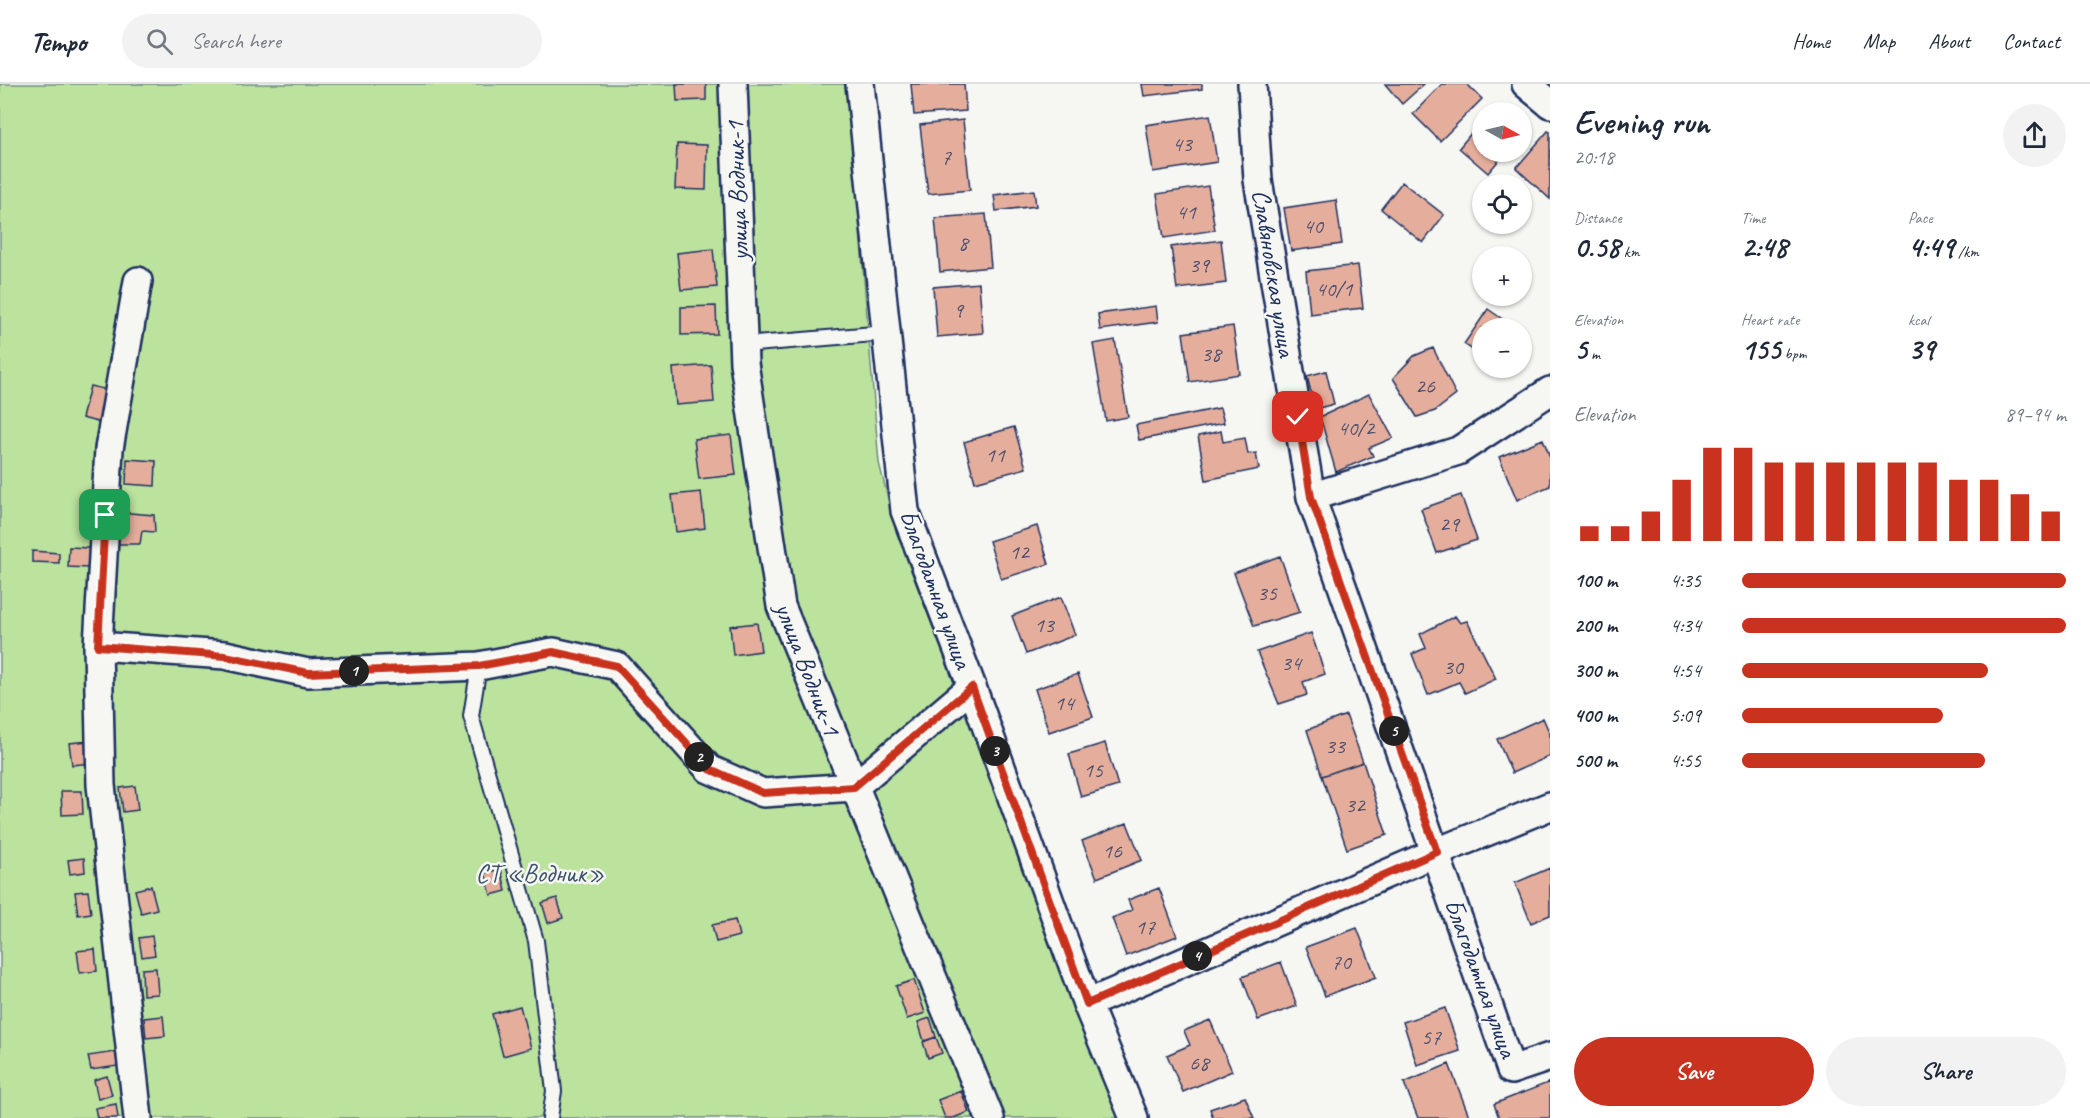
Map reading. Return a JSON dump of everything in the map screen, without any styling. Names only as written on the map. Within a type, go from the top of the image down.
[{"type":"street","name":"улица Водник-1","points":[[733,84],[743,345],[781,606],[990,1118]]},
{"type":"street","name":"Благодатная улица","points":[[860,84],[905,511],[972,687],[1087,1004],[1134,1118]]},
{"type":"street","name":"Славяновская улица","points":[[1252,84],[1258,180],[1311,497],[1437,852]]},
{"type":"street","points":[[1526,84],[1550,104]]},
{"type":"street","points":[[138,281],[109,449],[98,646],[101,785],[138,1118]]},
{"type":"street","points":[[1311,497],[1458,451],[1550,391]]},
{"type":"street","points":[[98,646],[225,656],[308,673],[479,666],[553,652],[617,666],[710,769],[763,793],[854,787],[972,687]]},
{"type":"street","points":[[1087,1004],[1437,852],[1550,806]]},
{"type":"street","name":"Благодатная улица","points":[[1437,852],[1511,1070],[1550,1057]]},
{"type":"lane","points":[[743,345],[886,333]]},
{"type":"lane","points":[[479,666],[471,716],[536,941],[554,1091],[550,1118]]},
{"type":"green space","name":"СТ «Водник»","points":[[0,84],[848,84],[879,463],[897,534],[1103,1067],[1127,1118],[0,1118]]},
{"type":"building","points":[[676,84],[706,84],[706,100],[677,101]]},
{"type":"building","points":[[911,84],[964,84],[966,111],[914,115]]},
{"type":"building","points":[[1142,84],[1202,84],[1202,89],[1144,96]]},
{"type":"building","points":[[1385,84],[1424,84],[1402,104]]},
{"type":"building","points":[[1442,84],[1467,84],[1482,99],[1479,102],[1472,102],[1472,109],[1440,141],[1413,114]]},
{"type":"building","points":[[1210,115],[1217,162],[1153,172],[1146,125]]},
{"type":"building","points":[[963,120],[970,190],[928,194],[920,125]]},
{"type":"building","points":[[1548,131],[1550,132],[1550,199],[1532,183],[1532,174],[1523,174],[1516,168],[1521,162],[1532,162],[1532,150]]},
{"type":"building","points":[[1472,132],[1472,159],[1459,148]]},
{"type":"building","points":[[677,144],[707,145],[706,190],[675,189]]},
{"type":"building","points":[[1475,162],[1497,162],[1488,173]]},
{"type":"building","points":[[1402,182],[1444,215],[1423,243],[1381,209]]},
{"type":"building","points":[[1208,186],[1215,230],[1164,238],[1157,194]]},
{"type":"building","points":[[1034,190],[1036,206],[996,211],[994,195]]},
{"type":"building","points":[[1336,200],[1342,244],[1291,251],[1284,208]]},
{"type":"building","points":[[986,214],[991,267],[940,272],[935,218]]},
{"type":"building","points":[[1221,240],[1226,283],[1177,289],[1171,247]]},
{"type":"building","points":[[713,249],[717,287],[681,290],[677,253]]},
{"type":"building","points":[[1358,265],[1363,308],[1310,314],[1306,271]]},
{"type":"building","points":[[979,283],[983,333],[937,337],[933,287]]},
{"type":"building","points":[[716,306],[717,334],[681,335],[681,307]]},
{"type":"building","points":[[1156,306],[1158,322],[1100,330],[1098,314]]},
{"type":"building","points":[[1488,309],[1501,318],[1482,318]]},
{"type":"building","points":[[1233,326],[1240,374],[1190,382],[1183,333]]},
{"type":"building","points":[[1472,332],[1472,349],[1464,344]]},
{"type":"building","points":[[1115,340],[1128,417],[1106,421],[1093,344]]},
{"type":"building","points":[[1433,348],[1456,395],[1435,411],[1417,417],[1393,378],[1414,356]]},
{"type":"building","points":[[711,365],[714,402],[676,405],[673,368]]},
{"type":"building","points":[[1326,371],[1334,404],[1315,409],[1307,376]]},
{"type":"building","points":[[90,386],[108,390],[101,423],[82,418]]},
{"type":"building","points":[[1369,394],[1393,438],[1369,448],[1373,456],[1336,472],[1320,417]]},
{"type":"building","points":[[1220,408],[1224,423],[1139,440],[1136,425]]},
{"type":"building","points":[[1014,427],[1026,468],[975,482],[964,442]]},
{"type":"building","points":[[1221,431],[1223,442],[1245,438],[1248,454],[1256,453],[1259,469],[1206,480],[1198,436]]},
{"type":"building","points":[[731,435],[736,475],[699,479],[694,439]]},
{"type":"building","points":[[1543,439],[1550,457],[1550,486],[1517,500],[1499,457]]},
{"type":"building","points":[[127,459],[156,461],[155,486],[126,484]]},
{"type":"building","points":[[701,492],[705,528],[676,532],[672,495]]},
{"type":"building","points":[[1461,495],[1477,540],[1437,553],[1421,509]]},
{"type":"building","points":[[118,512],[154,515],[155,532],[142,531],[140,544],[115,544]]},
{"type":"building","points":[[1037,526],[1049,564],[1001,579],[989,541]]},
{"type":"building","points":[[69,547],[89,548],[88,568],[68,567]]},
{"type":"building","points":[[32,551],[59,553],[59,563],[32,562]]},
{"type":"building","points":[[1280,556],[1300,612],[1254,626],[1234,573]]},
{"type":"building","points":[[1061,597],[1075,635],[1026,654],[1012,616]]},
{"type":"building","points":[[1455,616],[1460,623],[1467,621],[1496,679],[1465,693],[1459,682],[1428,695],[1412,654],[1426,648],[1420,634]]},
{"type":"building","points":[[757,623],[761,651],[733,655],[730,626]]},
{"type":"building","points":[[1311,633],[1325,674],[1303,682],[1307,695],[1279,704],[1257,652]]},
{"type":"building","points":[[1078,674],[1093,717],[1049,732],[1035,689]]},
{"type":"building","points":[[1346,715],[1363,762],[1322,776],[1307,730]]},
{"type":"building","points":[[1543,718],[1550,734],[1550,756],[1512,773],[1497,739]]},
{"type":"building","points":[[89,741],[91,763],[72,765],[69,743]]},
{"type":"building","points":[[1105,743],[1118,786],[1081,797],[1069,754]]},
{"type":"building","points":[[1363,762],[1387,835],[1347,849],[1322,776]]},
{"type":"building","points":[[135,786],[138,810],[123,812],[120,788]]},
{"type":"building","points":[[61,791],[82,791],[83,814],[62,815]]},
{"type":"building","points":[[1127,823],[1142,860],[1097,878],[1082,841]]},
{"type":"building","points":[[84,858],[85,872],[70,874],[68,860]]},
{"type":"building","points":[[1550,868],[1550,915],[1531,923],[1515,883]]},
{"type":"building","points":[[501,869],[506,891],[491,895],[485,873]]},
{"type":"building","points":[[151,886],[157,909],[141,913],[135,890]]},
{"type":"building","points":[[1159,888],[1177,936],[1126,956],[1112,918],[1132,910],[1128,900]]},
{"type":"building","points":[[88,891],[91,913],[78,915],[75,892]]},
{"type":"building","points":[[557,898],[563,918],[548,923],[542,903]]},
{"type":"building","points":[[735,920],[739,936],[716,942],[712,925]]},
{"type":"building","points":[[1357,928],[1376,977],[1325,996],[1306,947]]},
{"type":"building","points":[[152,936],[155,955],[142,957],[139,938]]},
{"type":"building","points":[[95,949],[97,971],[80,973],[77,951]]},
{"type":"building","points":[[1281,962],[1297,1006],[1258,1020],[1242,977]]},
{"type":"building","points":[[156,968],[158,994],[143,995],[142,969]]},
{"type":"building","points":[[914,980],[925,1013],[907,1019],[896,986]]},
{"type":"building","points":[[520,1006],[531,1048],[503,1056],[492,1014]]},
{"type":"building","points":[[1445,1008],[1460,1051],[1417,1065],[1403,1022]]},
{"type":"building","points":[[163,1016],[165,1036],[146,1038],[144,1018]]},
{"type":"building","points":[[930,1018],[936,1037],[924,1041],[918,1022]]},
{"type":"building","points":[[1210,1020],[1232,1071],[1183,1092],[1167,1055],[1190,1045],[1184,1031]]},
{"type":"building","points":[[936,1037],[942,1053],[928,1058],[923,1042]]},
{"type":"building","points":[[115,1052],[118,1066],[91,1070],[88,1056]]},
{"type":"building","points":[[1449,1064],[1469,1116],[1464,1118],[1418,1118],[1404,1083]]},
{"type":"building","points":[[107,1076],[112,1095],[98,1099],[94,1080]]},
{"type":"building","points":[[1550,1082],[1550,1118],[1499,1118],[1494,1104]]},
{"type":"building","points":[[961,1091],[969,1112],[953,1118],[945,1118],[938,1100]]},
{"type":"building","points":[[1245,1097],[1254,1118],[1213,1118],[1210,1109]]},
{"type":"building","points":[[116,1104],[118,1118],[97,1118],[95,1108]]},
{"type":"route","points":[[105,515],[98,646],[225,656],[308,673],[479,666],[553,652],[617,666],[710,769],[763,793],[854,787],[972,687],[1087,1004],[1437,852],[1311,497],[1298,417]]}]
